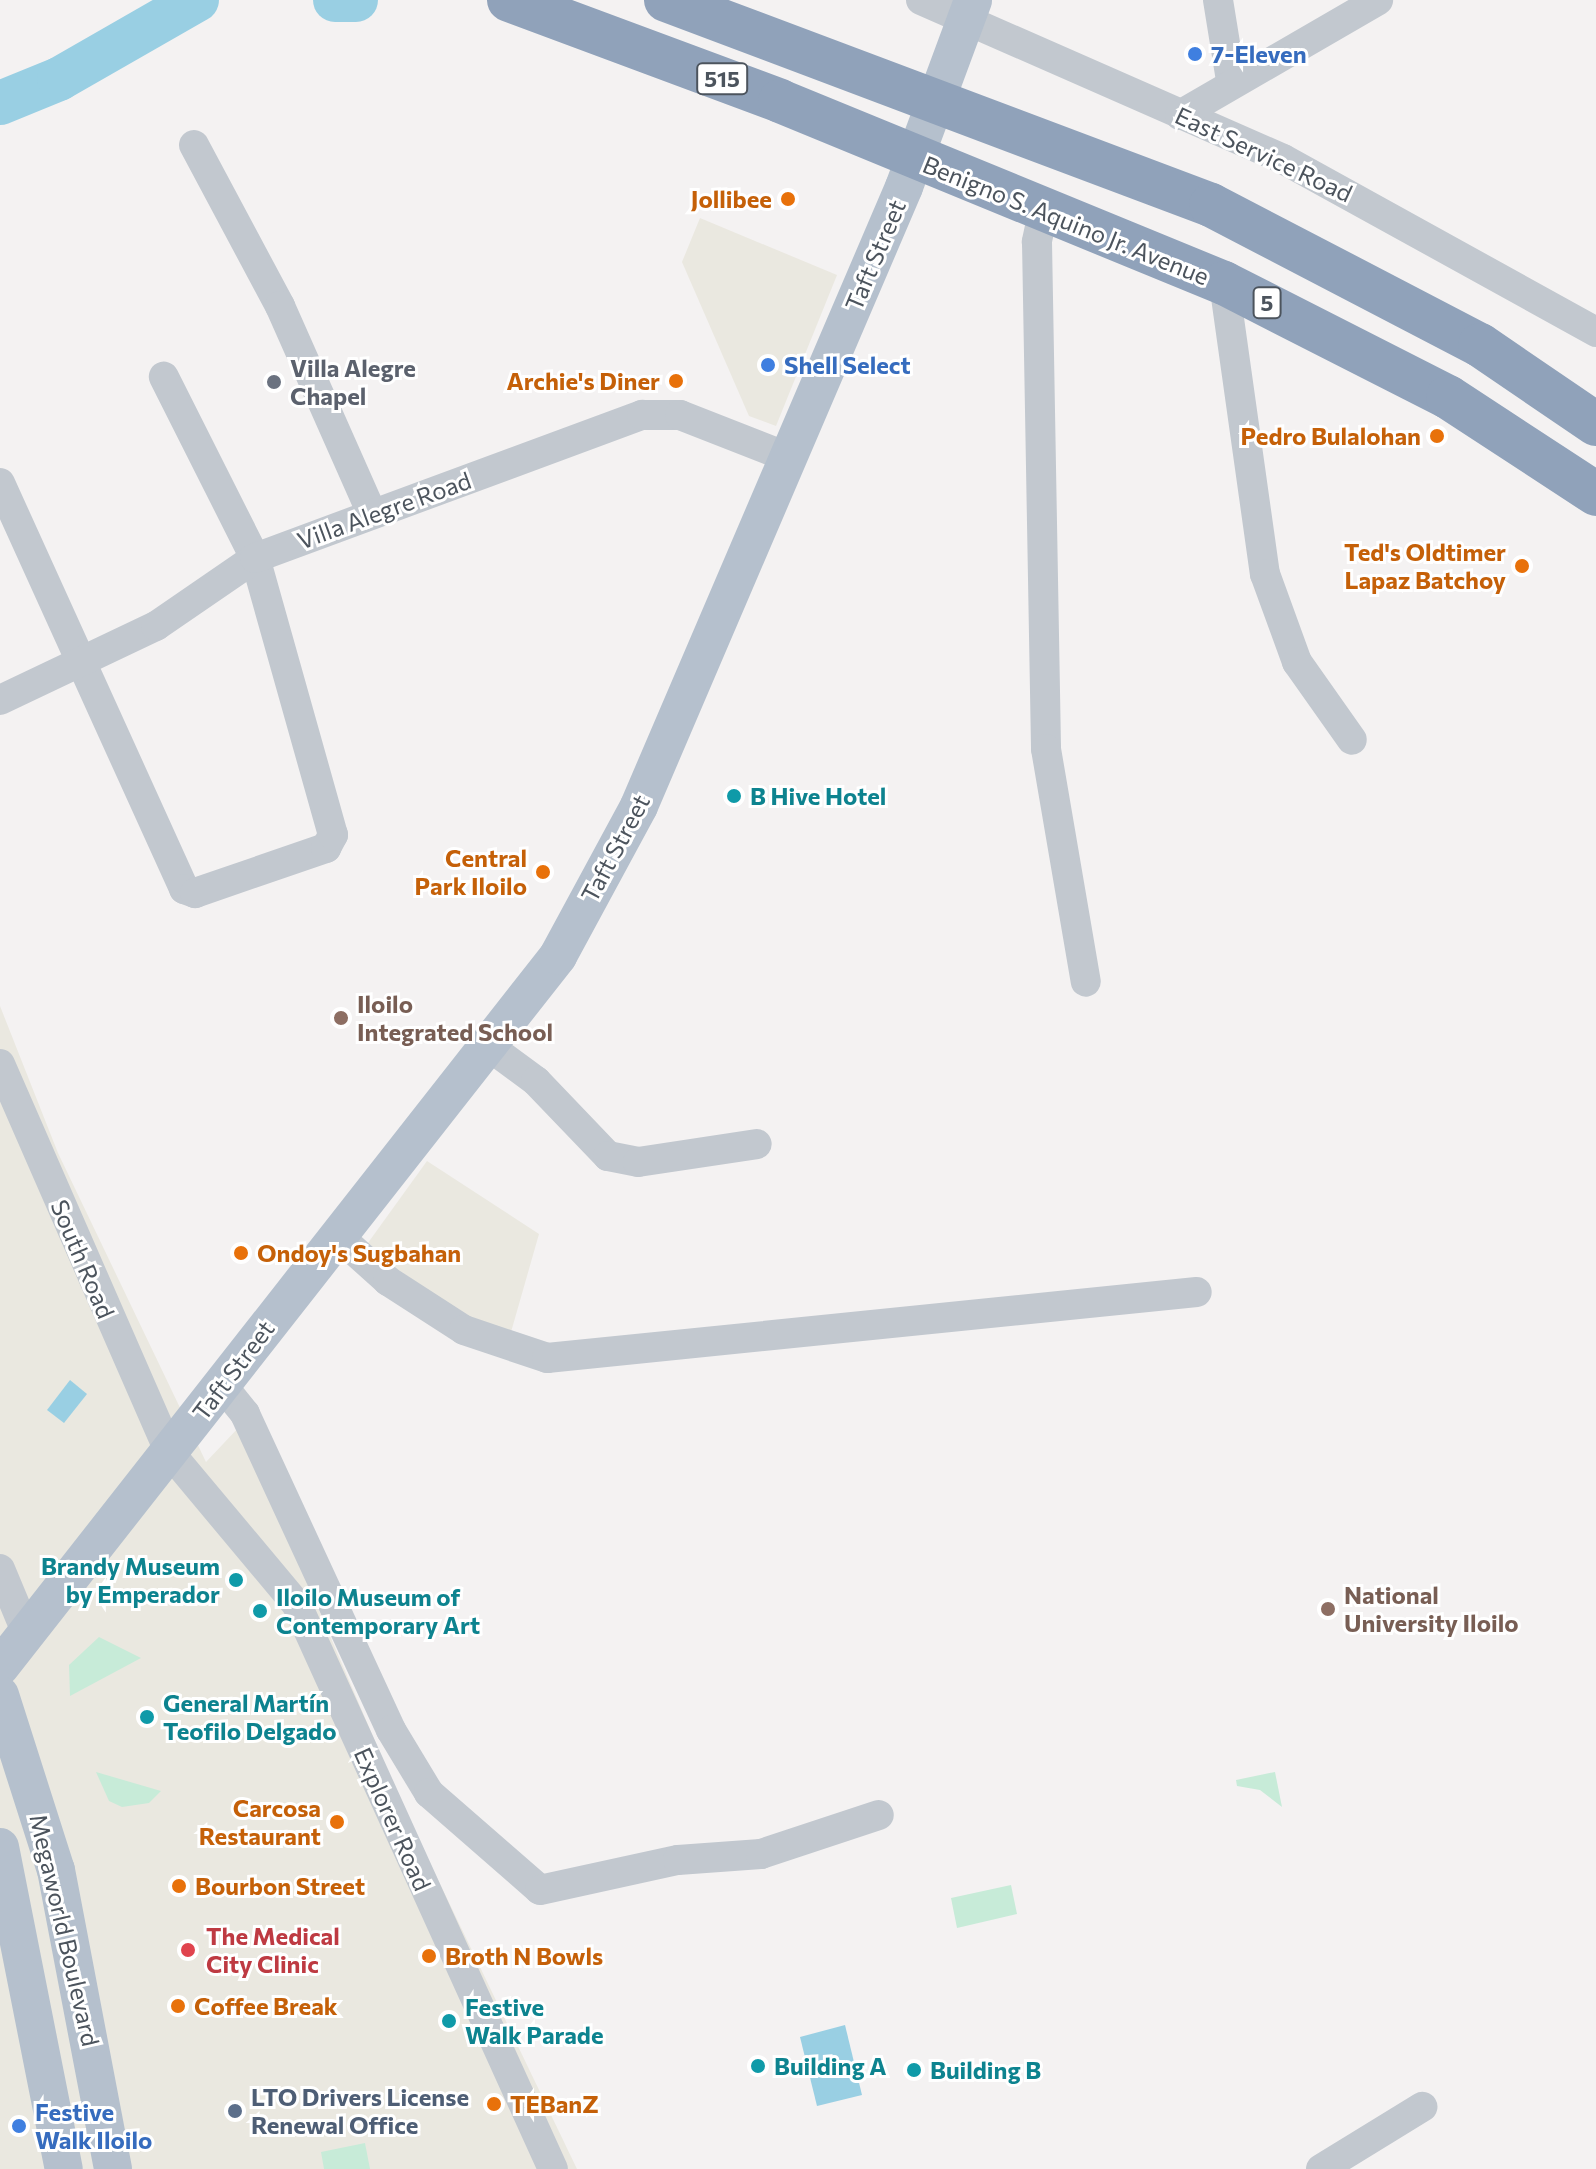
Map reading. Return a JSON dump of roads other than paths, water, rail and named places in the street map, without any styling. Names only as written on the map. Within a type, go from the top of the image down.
[{"type":"highway","name":"515","points":[[666,0],[937,103]]},
{"type":"highway","name":"Benigno S. Aquino Jr. Avenue","points":[[518,3],[1044,208],[1224,283],[1448,397],[1596,494]]},
{"type":"highway","points":[[937,103],[1238,218],[1480,345],[1596,424]]},
{"type":"main road","name":"Taft Street","points":[[0,1667],[558,956],[639,806],[915,159],[971,8]]},
{"type":"main road","name":"Megaworld Boulevard","points":[[0,1695],[49,1843],[113,2169]]},
{"type":"main road","points":[[1,1850],[7,1833],[22,1826],[37,1828],[49,1843]]},
{"type":"main road","name":"Megaworld Boulevard","points":[[1,1850],[64,2169]]},
{"type":"street","name":"East Service Road","points":[[921,0],[971,8],[1180,115],[1369,203],[1596,332]]},
{"type":"street","points":[[1218,0],[1231,80]]},
{"type":"street","points":[[1180,115],[1231,80],[1378,0]]},
{"type":"street","points":[[194,145],[280,306],[372,514]]},
{"type":"street","points":[[1044,208],[1037,242],[1046,749],[1086,982]]},
{"type":"street","points":[[1224,283],[1265,574],[1297,662],[1352,740]]},
{"type":"street","points":[[0,483],[184,889],[195,893],[326,848],[330,824],[255,558],[164,377]]},
{"type":"street","name":"Villa Alegre Road","points":[[0,700],[83,666],[255,558],[661,412],[790,458]]},
{"type":"street","points":[[487,1045],[536,1081],[608,1156],[638,1162],[757,1144]]},
{"type":"street","name":"South Road","points":[[0,1064],[8,1107],[170,1453]]},
{"type":"street","points":[[337,1235],[388,1281],[464,1330],[547,1358],[1197,1292]]},
{"type":"street","points":[[221,1384],[245,1414],[391,1730],[429,1793],[540,1890],[678,1860],[761,1854],[879,1815]]},
{"type":"street","name":"Explorer Road","points":[[170,1453],[297,1605],[553,2169]]},
{"type":"street","points":[[0,1569],[27,1634]]},
{"type":"street","points":[[1321,2169],[1422,2107]]},
{"type":"water","points":[[70,1380],[87,1394],[64,1423],[47,1410]]},
{"type":"water","points":[[845,2025],[862,2095],[817,2106],[800,2037]]},
{"type":"waterway","points":[[0,103],[59,79],[197,0]]},
{"type":"waterway","points":[[335,0],[356,0]]},
{"type":"place","name":"7-Eleven","points":[[1195,54]]},
{"type":"place","name":"Jollibee","points":[[788,199]]},
{"type":"place","name":"Shell Select","points":[[768,365]]},
{"type":"place","name":"Archie's Diner","points":[[676,381]]},
{"type":"place","name":"Villa Alegre Chapel","points":[[274,382]]},
{"type":"place","name":"Pedro Bulalohan","points":[[1437,436]]},
{"type":"place","name":"Ted's Oldtimer Lapaz Batchoy","points":[[1522,566]]},
{"type":"place","name":"B Hive Hotel","points":[[734,796]]},
{"type":"place","name":"Central Park Iloilo","points":[[543,872]]},
{"type":"place","name":"Iloilo Integrated School","points":[[341,1018]]},
{"type":"place","name":"Ondoy's Sugbahan","points":[[241,1253]]},
{"type":"place","name":"Brandy Museum by Emperador","points":[[236,1580]]},
{"type":"place","name":"National University Iloilo","points":[[1328,1609]]},
{"type":"place","name":"Iloilo Museum of Contemporary Art","points":[[260,1611]]},
{"type":"place","name":"General Martín Teofilo Delgado","points":[[147,1717]]},
{"type":"place","name":"Carcosa Restaurant","points":[[337,1822]]},
{"type":"place","name":"Bourbon Street","points":[[179,1886]]},
{"type":"place","name":"The Medical City Clinic","points":[[188,1950]]},
{"type":"place","name":"Broth N Bowls","points":[[429,1956]]},
{"type":"place","name":"Coffee Break","points":[[178,2006]]},
{"type":"place","name":"Festive Walk Parade","points":[[449,2021]]},
{"type":"place","name":"Building A","points":[[758,2066]]},
{"type":"place","name":"Building B","points":[[914,2070]]},
{"type":"place","name":"TEBanZ","points":[[494,2104]]},
{"type":"place","name":"LTO Drivers License Renewal Office","points":[[235,2111]]},
{"type":"place","name":"Festive Walk Iloilo","points":[[19,2126]]}]
